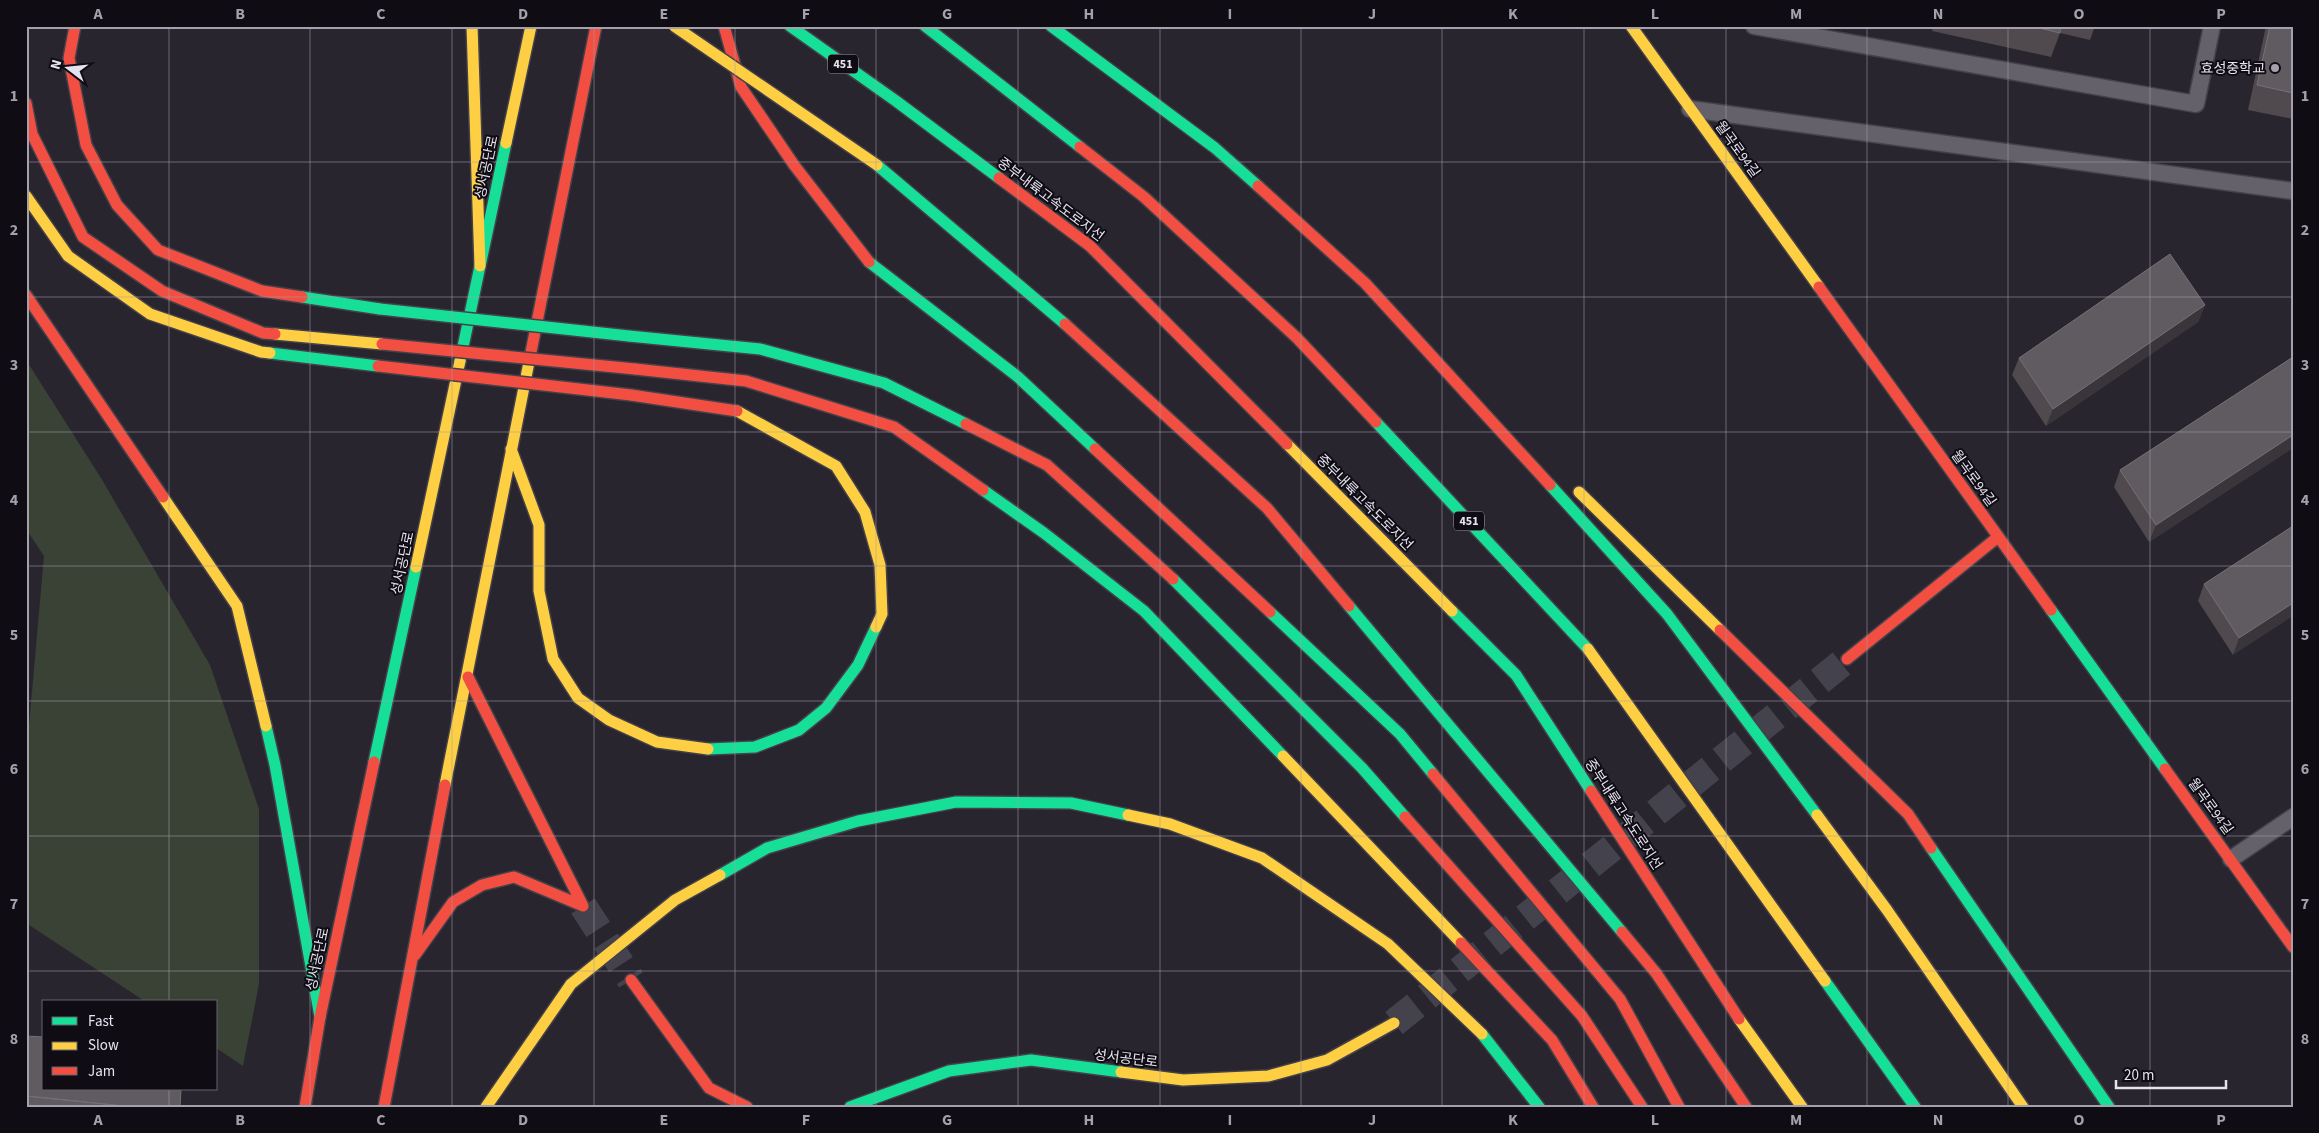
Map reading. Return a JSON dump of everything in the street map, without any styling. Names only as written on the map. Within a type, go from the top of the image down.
[{"type":"main road","points":[[75,26],[69,58],[86,145],[117,205],[158,250],[262,291],[380,309],[760,350],[884,383],[1047,466],[1167,573],[1362,768],[1582,1016],[1642,1107]]},
{"type":"main road","points":[[472,26],[480,266]]},
{"type":"main road","name":"성서공단로","points":[[305,1107],[320,1017],[531,26]]},
{"type":"main road","points":[[384,1107],[410,962],[596,26]]},
{"type":"main road","points":[[674,26],[877,166],[1042,303],[1267,508],[1656,973],[1746,1107]]},
{"type":"main road","points":[[724,26],[740,87],[794,165],[865,259],[1018,377],[1400,734],[1620,999],[1679,1107]]},
{"type":"main road","name":"중부내륙고속도로지선","points":[[790,26],[896,101],[1090,246],[1516,675],[1730,1007],[1802,1107]]},
{"type":"main road","name":"451","points":[[925,26],[1144,197],[1297,338],[1583,643],[1915,1107]]},
{"type":"main road","points":[[1051,26],[1215,148],[1365,283],[1515,430]]},
{"type":"main road","name":"월곡로94길","points":[[1631,26],[2293,947]]},
{"type":"main road","points":[[26,103],[32,134],[83,237],[162,291],[263,333],[746,381],[894,427],[1044,533],[1144,611],[1552,1040],[1593,1107]]},
{"type":"main road","points":[[26,196],[68,256],[150,314],[261,352],[631,394],[735,410],[836,466],[865,512],[880,564],[882,614],[858,664],[826,708],[799,730],[755,747],[712,750],[666,744],[657,742],[609,720],[578,698],[553,659],[539,591],[538,525],[511,449]]},
{"type":"main road","points":[[1365,283],[1667,614],[1887,910],[2023,1107]]},
{"type":"main road","points":[[26,295],[237,606],[275,765],[320,1017]]},
{"type":"main road","points":[[1572,486],[1908,814],[2109,1107]]},
{"type":"main road","points":[[1847,659],[1998,537]]},
{"type":"main road","points":[[410,962],[453,902],[482,885],[514,877],[583,906],[468,677]]},
{"type":"main road","points":[[486,1107],[571,984],[675,900],[767,848],[858,821],[956,802],[1072,802],[1170,824],[1262,858],[1388,944],[1475,1026],[1539,1107]]},
{"type":"main road","points":[[631,980],[709,1088],[746,1107]]},
{"type":"main road","name":"성서공단로","points":[[850,1107],[948,1071],[1031,1060],[1183,1080],[1268,1076],[1327,1060],[1394,1023]]},
{"type":"lane","points":[[1754,26],[2196,104],[2212,26]]},
{"type":"lane","points":[[1690,109],[2293,191]]},
{"type":"lane","points":[[2231,859],[2293,817]]},
{"type":"green space","points":[[26,360],[101,478],[210,665],[259,809],[259,984],[243,1066],[218,1049],[218,1000],[143,1000],[26,923],[26,759],[44,556],[26,529]]},
{"type":"building","points":[[2031,26],[2061,26],[2060,33]]},
{"type":"building","points":[[2270,26],[2293,26],[2293,93],[2257,85]]},
{"type":"building","points":[[2170,254],[2205,305],[2053,409],[2019,358]]},
{"type":"building","points":[[2293,357],[2293,435],[2156,525],[2120,470]]},
{"type":"building","points":[[2293,526],[2293,603],[2239,638],[2204,584]]},
{"type":"building","points":[[26,1036],[42,1037],[42,1090],[181,1090],[180,1107],[134,1107],[26,1096]]},
{"type":"building","points":[[26,1096],[134,1107],[26,1107]]},
{"type":"tunnel","points":[[1394,1023],[1847,659]]},
{"type":"tunnel","points":[[583,906],[631,980]]},
{"type":"traffic: fast","points":[[790,26],[896,101],[999,178]]},
{"type":"traffic: fast","points":[[925,26],[1080,147]]},
{"type":"traffic: fast","points":[[1051,26],[1215,148],[1258,186]]},
{"type":"traffic: fast","points":[[460,361],[506,143]]},
{"type":"traffic: fast","points":[[877,165],[1065,324]]},
{"type":"traffic: fast","points":[[869,262],[1018,377],[1095,449]]},
{"type":"traffic: fast","points":[[302,297],[380,309]]},
{"type":"traffic: fast","points":[[380,309],[629,336]]},
{"type":"traffic: fast","points":[[629,336],[760,349],[884,383],[966,424]]},
{"type":"traffic: fast","points":[[270,353],[378,366]]},
{"type":"traffic: fast","points":[[1376,422],[1588,649]]},
{"type":"traffic: fast","points":[[1550,485],[1667,614],[1817,815]]},
{"type":"traffic: fast","points":[[983,490],[1044,533],[1144,611],[1283,756]]},
{"type":"traffic: fast","points":[[374,762],[416,567]]},
{"type":"traffic: fast","points":[[1173,579],[1362,768],[1405,817]]},
{"type":"traffic: fast","points":[[1349,606],[1622,932]]},
{"type":"traffic: fast","points":[[2051,610],[2165,769]]},
{"type":"traffic: fast","points":[[1452,611],[1516,675],[1591,791]]},
{"type":"traffic: fast","points":[[1270,612],[1400,734],[1433,774]]},
{"type":"traffic: fast","points":[[708,749],[755,747],[799,730],[826,708],[858,665],[876,627]]},
{"type":"traffic: fast","points":[[266,726],[275,765],[320,1017]]},
{"type":"traffic: fast","points":[[720,875],[767,848],[858,821],[956,802],[1071,803],[1128,815]]},
{"type":"traffic: fast","points":[[1931,848],[2109,1107]]},
{"type":"traffic: fast","points":[[1825,981],[1915,1107]]},
{"type":"traffic: fast","points":[[1482,1034],[1539,1107]]},
{"type":"traffic: fast","points":[[850,1107],[949,1071],[1031,1060],[1121,1072]]},
{"type":"traffic: slow","points":[[472,26],[480,266]]},
{"type":"traffic: slow","points":[[506,143],[531,26]]},
{"type":"traffic: slow","points":[[674,26],[877,165]]},
{"type":"traffic: slow","points":[[1631,26],[1819,287]]},
{"type":"traffic: slow","points":[[26,196],[68,256],[150,314],[261,352],[270,353]]},
{"type":"traffic: slow","points":[[275,334],[382,344]]},
{"type":"traffic: slow","points":[[445,785],[530,357]]},
{"type":"traffic: slow","points":[[416,567],[460,361]]},
{"type":"traffic: slow","points":[[737,411],[836,466],[865,512],[880,565],[882,614],[876,627]]},
{"type":"traffic: slow","points":[[1287,444],[1452,611]]},
{"type":"traffic: slow","points":[[511,449],[539,525],[539,591],[553,659],[578,698],[609,720],[657,742],[708,749]]},
{"type":"traffic: slow","points":[[1579,492],[1720,630]]},
{"type":"traffic: slow","points":[[163,497],[237,606],[266,726]]},
{"type":"traffic: slow","points":[[1588,649],[1825,981]]},
{"type":"traffic: slow","points":[[1283,756],[1461,943]]},
{"type":"traffic: slow","points":[[1128,815],[1170,824],[1262,858],[1388,944],[1482,1034]]},
{"type":"traffic: slow","points":[[1817,815],[1887,910],[2023,1107]]},
{"type":"traffic: slow","points":[[486,1107],[571,984],[675,900],[720,875]]},
{"type":"traffic: slow","points":[[1739,1019],[1802,1107]]},
{"type":"traffic: slow","points":[[1121,1072],[1183,1080],[1268,1076],[1327,1060],[1394,1023]]},
{"type":"traffic: jam","points":[[75,26],[69,58],[86,145],[117,205],[158,250],[262,291],[302,297]]},
{"type":"traffic: jam","points":[[530,357],[596,26]]},
{"type":"traffic: jam","points":[[724,26],[741,87],[794,165],[869,262]]},
{"type":"traffic: jam","points":[[26,103],[32,134],[83,237],[162,291],[263,333],[275,334]]},
{"type":"traffic: jam","points":[[1080,147],[1144,197],[1297,338],[1376,422]]},
{"type":"traffic: jam","points":[[999,178],[1090,246],[1287,444]]},
{"type":"traffic: jam","points":[[1258,186],[1365,283],[1550,485]]},
{"type":"traffic: jam","points":[[1819,287],[2051,610]]},
{"type":"traffic: jam","points":[[26,295],[163,497]]},
{"type":"traffic: jam","points":[[1065,324],[1267,508],[1349,606]]},
{"type":"traffic: jam","points":[[382,344],[635,369]]},
{"type":"traffic: jam","points":[[378,366],[631,395]]},
{"type":"traffic: jam","points":[[635,369],[746,381],[894,427],[983,490]]},
{"type":"traffic: jam","points":[[631,395],[737,411]]},
{"type":"traffic: jam","points":[[966,424],[1047,465],[1173,579]]},
{"type":"traffic: jam","points":[[1095,449],[1270,612]]},
{"type":"traffic: jam","points":[[1847,659],[1998,537]]},
{"type":"traffic: jam","points":[[1720,630],[1908,814],[1931,848]]},
{"type":"traffic: jam","points":[[468,677],[583,906]]},
{"type":"traffic: jam","points":[[305,1107],[320,1017],[374,762]]},
{"type":"traffic: jam","points":[[2165,769],[2293,947]]},
{"type":"traffic: jam","points":[[1433,774],[1620,999],[1679,1107]]},
{"type":"traffic: jam","points":[[384,1107],[445,785]]},
{"type":"traffic: jam","points":[[1591,791],[1739,1019]]},
{"type":"traffic: jam","points":[[1405,817],[1582,1016],[1642,1107]]},
{"type":"traffic: jam","points":[[415,955],[453,902],[482,885],[514,877],[583,906]]},
{"type":"traffic: jam","points":[[1622,932],[1656,973],[1746,1107]]},
{"type":"traffic: jam","points":[[1461,943],[1552,1040],[1593,1107]]},
{"type":"traffic: jam","points":[[631,980],[709,1088],[747,1107]]},
{"type":"place","name":"효성중학교","points":[[2275,68]]}]
